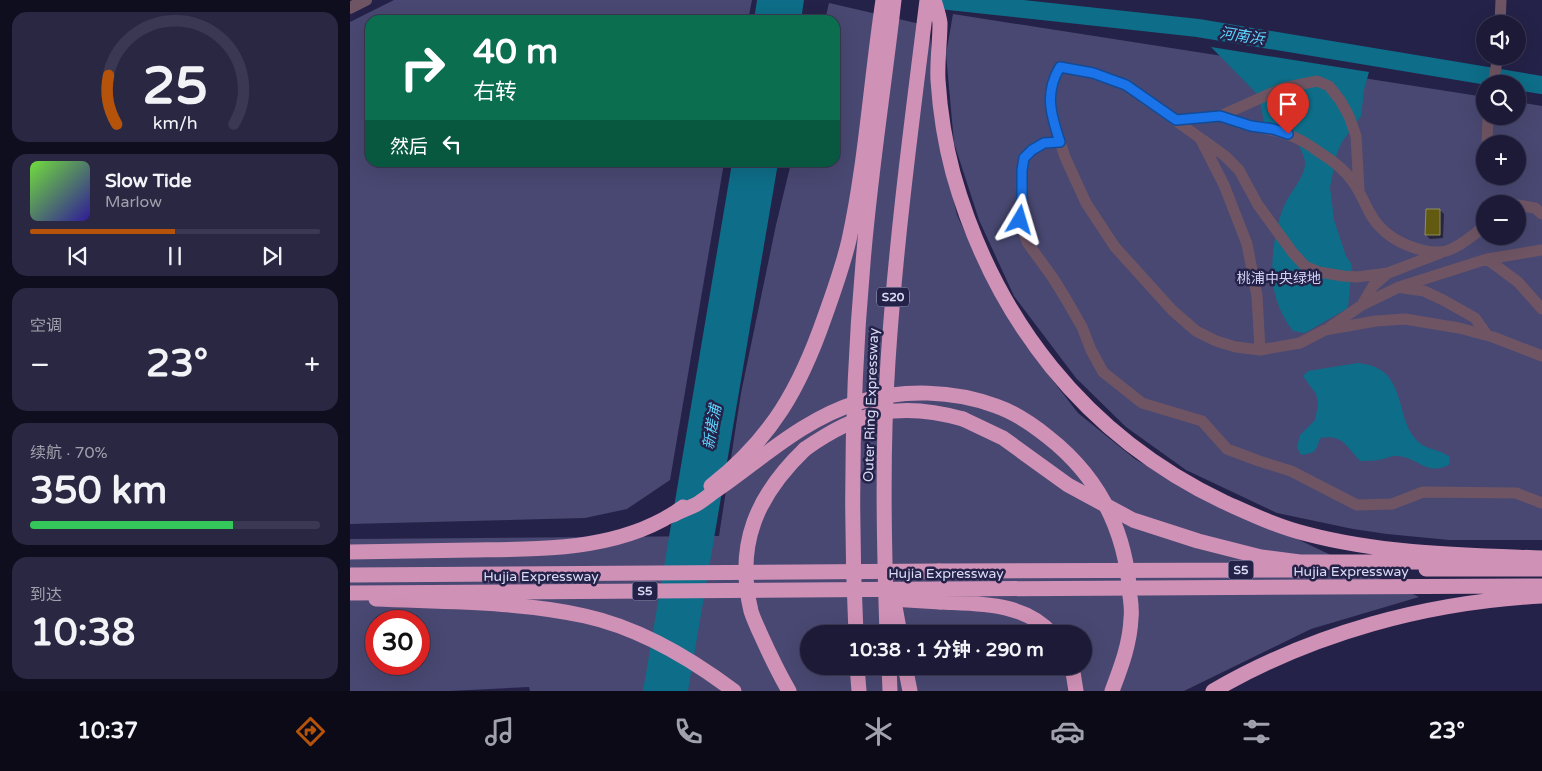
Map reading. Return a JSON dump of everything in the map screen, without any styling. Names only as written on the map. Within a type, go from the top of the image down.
[{"type":"highway","name":"Outer Ring Expressway","points":[[888,625],[884,470],[888,364],[895,264],[907,152],[932,20],[927,0]]},
{"type":"highway","points":[[934,0],[932,20],[943,121],[952,170],[966,218],[987,265],[1011,310],[1039,352],[1071,392],[1109,428],[1154,463],[1204,492],[1256,517],[1306,534],[1359,545],[1413,551],[1542,558]]},
{"type":"highway","name":"Outer Ring Expressway","points":[[856,625],[852,472],[856,362],[865,243],[888,7]]},
{"type":"highway","points":[[672,515],[728,473],[758,443],[782,412],[802,377],[838,279],[848,240],[888,7]]},
{"type":"highway","points":[[350,552],[537,550],[606,541],[641,530],[697,504],[800,429],[830,412],[859,402],[893,394],[922,393],[958,396],[997,406],[1029,422],[1059,446],[1085,472],[1106,504],[1120,538],[1129,574],[1131,618],[1126,655],[1112,691]]},
{"type":"highway","points":[[789,691],[774,666],[751,613],[746,581],[746,549],[756,515],[786,466],[805,449],[827,433],[847,423],[892,411],[940,412],[963,419],[1003,438],[1068,485],[1133,520],[1198,541],[1261,557],[1300,562],[1542,563]]},
{"type":"highway","name":"Hujia Expressway","points":[[350,575],[1542,569]]},
{"type":"highway","points":[[885,576],[894,597],[899,625]]},
{"type":"highway","name":"Hujia Expressway","points":[[350,593],[742,591],[940,595],[1542,586]]},
{"type":"highway","points":[[940,595],[1008,608],[1028,616],[1043,625]]},
{"type":"highway","points":[[1213,691],[1270,661],[1375,623],[1422,611],[1469,603],[1542,596]]},
{"type":"highway","points":[[350,598],[500,605],[544,609],[587,616],[635,632],[675,651],[710,672],[734,691]]},
{"type":"highway","points":[[858,675],[859,691]]},
{"type":"highway","points":[[889,675],[890,691]]},
{"type":"highway","points":[[907,675],[910,691]]},
{"type":"highway","points":[[1073,675],[1076,691]]},
{"type":"street","points":[[350,8],[366,0]]},
{"type":"street","points":[[1500,15],[1501,0]]},
{"type":"street","points":[[1476,232],[1462,243],[1441,253],[1388,273],[1357,277],[1334,276],[1319,272],[1305,266],[1293,253],[1258,205],[1239,170],[1226,156],[1126,85],[1093,73],[1060,67],[1055,74],[1049,99],[1064,157],[1086,203],[1101,228],[1115,248],[1172,310],[1196,331],[1216,341],[1236,347],[1260,350],[1300,343],[1325,330],[1362,305],[1399,287],[1487,259],[1542,250]]},
{"type":"street","points":[[1176,120],[1220,116],[1283,88],[1317,81],[1329,86],[1349,116],[1356,136],[1359,192]]},
{"type":"street","points":[[1220,116],[1251,126],[1273,129],[1288,134],[1320,152],[1353,182],[1380,228],[1396,239],[1418,249],[1441,253]]},
{"type":"street","points":[[1200,138],[1224,185],[1247,244],[1253,270],[1260,350]]},
{"type":"street","points":[[1060,142],[1044,143],[1032,150],[1024,158],[1020,220],[1027,242],[1066,299],[1082,327],[1090,350],[1103,372],[1142,403],[1202,421],[1227,449],[1291,471],[1357,506],[1392,504],[1423,492],[1516,493],[1542,503]]},
{"type":"street","points":[[1526,206],[1535,208],[1542,214]]},
{"type":"street","points":[[1487,259],[1518,282],[1542,309]]},
{"type":"street","points":[[1362,305],[1373,286],[1388,273]]},
{"type":"street","points":[[1399,287],[1424,291],[1443,300],[1475,318],[1487,335]]},
{"type":"street","points":[[1325,330],[1376,321],[1404,319],[1487,335],[1542,356]]},
{"type":"green space","points":[[394,0],[752,0],[749,15],[365,15],[365,167],[723,167],[670,480],[627,509],[585,518],[350,524],[350,22]]},
{"type":"green space","points":[[829,3],[929,26],[941,144],[957,215],[985,276],[1026,346],[1078,413],[1135,459],[1212,504],[1293,537],[1419,597],[1311,629],[1184,691],[530,691],[529,687],[449,691],[350,691],[350,539],[719,536],[741,393],[790,167],[840,167],[840,15],[826,15]]},
{"type":"green space","name":"桃浦中央绿地","points":[[953,14],[1476,96],[1476,125],[1526,125],[1526,103],[1542,106],[1542,540],[1449,540],[1353,529],[1277,513],[1186,470],[1126,427],[1076,378],[1014,296],[979,220],[954,143],[946,54]]},
{"type":"water","points":[[757,0],[804,0],[802,15],[755,15]]},
{"type":"water","points":[[1211,47],[1369,72],[1364,90],[1361,116],[1342,142],[1337,153],[1330,187],[1334,220],[1346,256],[1352,265],[1348,308],[1305,333],[1293,331],[1284,317],[1275,296],[1272,270],[1278,223],[1285,204],[1303,173],[1304,158],[1291,131],[1278,124],[1264,122],[1259,96]]},
{"type":"water","name":"新槎浦","points":[[731,167],[777,167],[688,691],[643,691]]},
{"type":"water","points":[[1358,363],[1373,366],[1385,373],[1395,388],[1407,425],[1415,439],[1424,446],[1450,457],[1449,465],[1434,469],[1428,468],[1405,457],[1396,456],[1360,461],[1343,442],[1328,437],[1320,438],[1313,452],[1301,455],[1297,447],[1300,435],[1315,420],[1318,405],[1316,394],[1303,376],[1308,371]]},
{"type":"building","points":[[1426,209],[1440,209],[1440,235],[1425,235]]},
{"type":"waterway","name":"河南浜","points":[[940,0],[1198,28],[1542,85]]},
{"type":"route","points":[[1020,220],[1024,158],[1032,150],[1044,143],[1060,142],[1049,99],[1055,74],[1060,67],[1093,73],[1126,85],[1176,120],[1220,116],[1251,126],[1273,129],[1288,134]]}]
